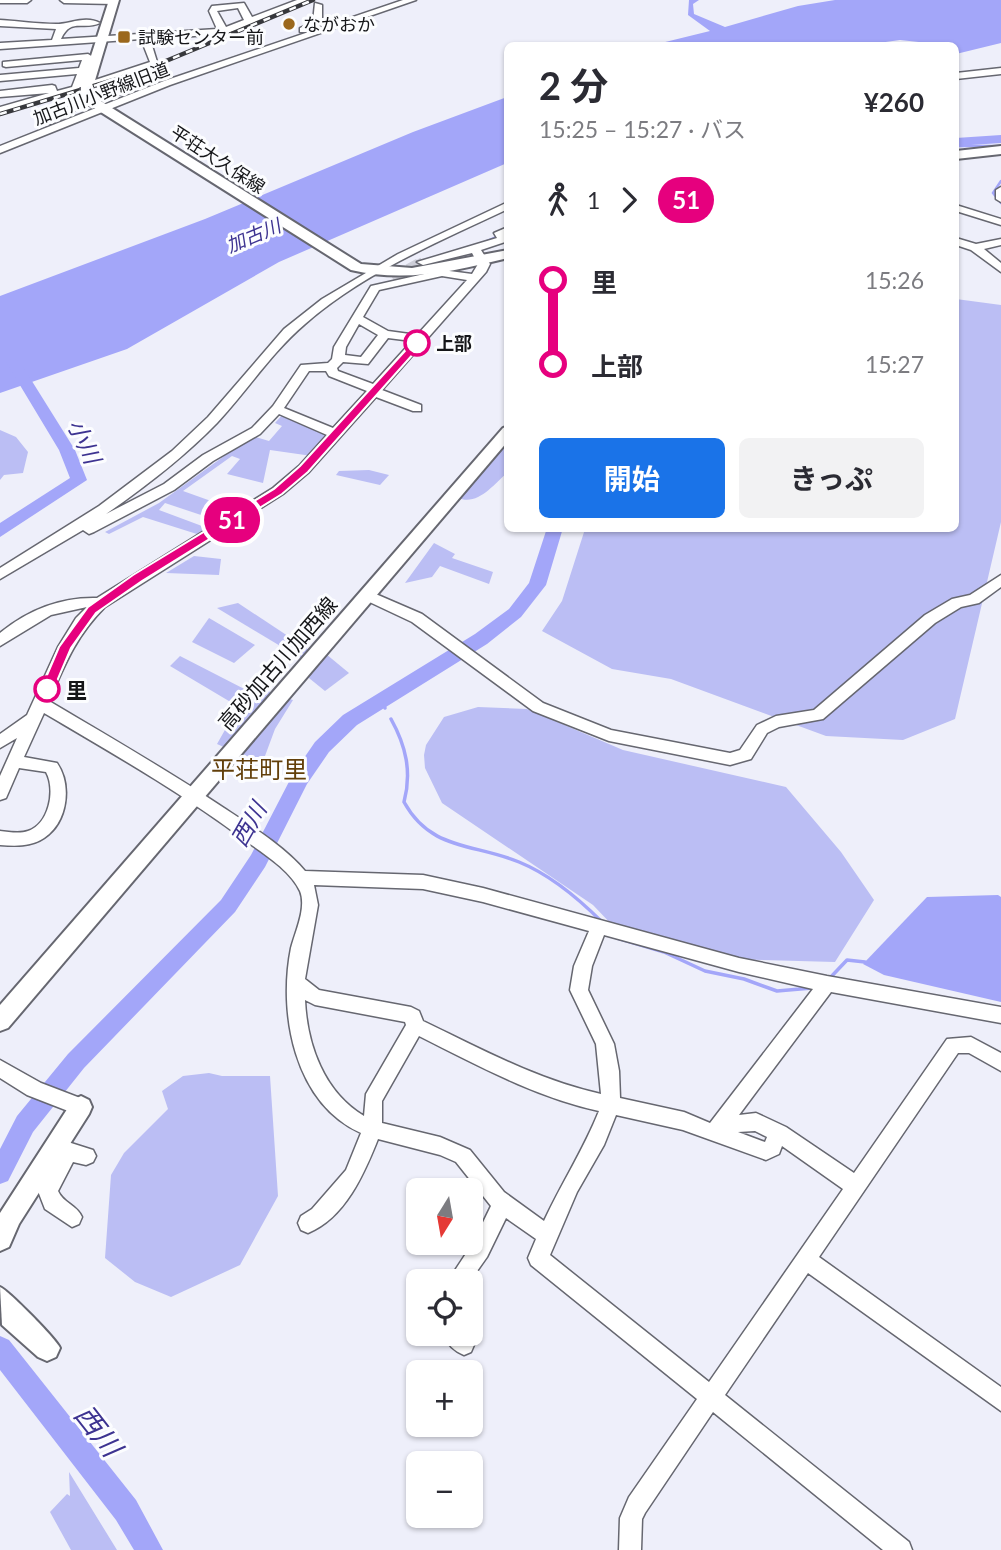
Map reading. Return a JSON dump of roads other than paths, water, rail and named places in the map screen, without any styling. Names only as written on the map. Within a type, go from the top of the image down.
[{"type":"main road","points":[[86,91],[98,40],[114,1]]},
{"type":"main road","name":"平荘大久保線","points":[[86,91],[92,102],[339,259],[370,272],[410,272],[479,254],[504,254]]},
{"type":"main road","points":[[959,155],[1001,150]]},
{"type":"main road","name":"高砂加古川加西線","points":[[0,1021],[504,436]]},
{"type":"main road","points":[[0,1239],[70,1150],[78,1106]]},
{"type":"main road","points":[[0,1298],[11,1316],[47,1348]]},
{"type":"street","points":[[0,0],[27,0]]},
{"type":"street","points":[[64,0],[114,1]]},
{"type":"street","points":[[0,47],[223,31],[305,0]]},
{"type":"street","name":"加古川小野線旧道","points":[[0,150],[167,83],[412,0]]},
{"type":"street","points":[[223,31],[213,11],[215,8],[241,5],[250,23]]},
{"type":"street","points":[[284,42],[317,23],[318,5]]},
{"type":"street","points":[[0,23],[62,27],[92,22]]},
{"type":"street","points":[[55,43],[62,27]]},
{"type":"street","points":[[37,135],[36,129],[86,91],[154,62],[145,37]]},
{"type":"street","points":[[86,91],[82,71],[98,40]]},
{"type":"street","points":[[15,46],[0,77],[82,71]]},
{"type":"street","points":[[6,64],[88,57]]},
{"type":"street","points":[[959,76],[1001,71]]},
{"type":"street","points":[[0,110],[86,91],[167,83]]},
{"type":"street","points":[[0,94],[52,88],[52,97]]},
{"type":"street","points":[[1001,190],[1001,199]]},
{"type":"street","points":[[46,548],[122,497],[178,452],[218,414],[294,328],[370,272],[504,207]]},
{"type":"street","points":[[959,209],[1001,222]]},
{"type":"street","points":[[423,262],[479,254],[504,239]]},
{"type":"street","points":[[975,248],[1001,242]]},
{"type":"street","points":[[959,243],[975,248],[1001,269]]},
{"type":"street","points":[[0,794],[65,647],[81,622],[100,603],[278,491],[304,469],[484,267],[479,254]]},
{"type":"street","points":[[233,409],[285,349],[317,320],[363,290],[442,273],[475,278]]},
{"type":"street","points":[[384,284],[341,347],[334,373],[417,408]]},
{"type":"street","points":[[358,319],[386,334],[421,339]]},
{"type":"street","points":[[0,574],[169,487],[208,458],[257,431],[277,409],[305,368],[335,362],[365,361],[386,334]]},
{"type":"street","points":[[277,409],[335,434]]},
{"type":"street","points":[[366,595],[417,618],[538,707],[582,727],[708,757],[741,758],[762,729],[776,722],[818,715],[864,679],[930,619],[957,603],[974,599],[1001,580]]},
{"type":"street","points":[[0,641],[29,618],[83,601],[100,603]]},
{"type":"street","points":[[37,711],[192,797],[282,857],[304,878],[309,891],[309,909],[295,982],[299,1031],[314,1071],[337,1109],[373,1127],[456,1152],[471,1161],[496,1199],[548,1237]]},
{"type":"street","points":[[0,742],[37,711]]},
{"type":"street","points":[[0,838],[27,838],[38,834],[52,818],[58,798],[58,777],[51,767],[15,761]]},
{"type":"street","points":[[304,878],[423,882],[738,965],[1001,1015]]},
{"type":"street","points":[[599,928],[583,966],[579,990],[605,1044],[610,1071],[611,1103],[597,1139],[570,1185],[538,1258],[901,1550]]},
{"type":"street","points":[[295,982],[315,997],[405,1013],[413,1017],[415,1026],[373,1100],[373,1127],[353,1176],[320,1216],[308,1223]]},
{"type":"street","points":[[716,1129],[827,984]]},
{"type":"street","points":[[415,1026],[523,1078],[566,1095],[611,1103],[716,1129],[756,1122],[779,1133],[854,1185]]},
{"type":"street","points":[[630,1550],[631,1518],[637,1505],[854,1185],[954,1045],[971,1045],[1001,1063]]},
{"type":"street","points":[[0,1068],[37,1090],[78,1106]]},
{"type":"street","points":[[70,1150],[48,1191],[52,1202],[72,1217]]},
{"type":"street","points":[[467,1269],[480,1250],[503,1203]]},
{"type":"street","points":[[806,1259],[1001,1400]]},
{"type":"water","points":[[689,0],[699,0],[693,4],[694,14],[725,27],[798,6],[835,0],[1001,0],[1001,43],[959,53],[959,42],[665,42],[710,31],[688,15]]},
{"type":"water","name":"加古川","points":[[504,98],[504,164],[279,262],[127,349],[0,393],[0,296],[205,219],[413,132]]},
{"type":"water","points":[[927,897],[1001,897],[1001,1002],[884,975],[863,964]]},
{"type":"waterway","name":"西川","points":[[959,142],[1001,139]]},
{"type":"waterway","points":[[959,146],[1001,146]]},
{"type":"waterway","points":[[1001,181],[993,193],[1001,203]]},
{"type":"waterway","points":[[480,244],[499,236]]},
{"type":"waterway","name":"小川","points":[[0,531],[79,480],[67,450],[13,362]]},
{"type":"waterway","name":"西川","points":[[0,1173],[25,1124],[76,1061],[228,906],[258,861],[300,779],[322,747],[350,720],[481,639],[515,613],[537,585],[554,532]]},
{"type":"waterway","points":[[382,698],[385,708]]},
{"type":"waterway","points":[[391,719],[406,759],[404,802],[415,818],[440,838],[502,856],[542,873],[574,896],[602,922]]},
{"type":"waterway","points":[[617,938],[664,952],[705,971],[744,979],[777,991],[812,988]]},
{"type":"waterway","points":[[828,980],[847,960],[865,962]]},
{"type":"waterway","name":"西川","points":[[0,1349],[126,1510],[149,1550]]},
{"type":"tunnel","points":[[418,265],[423,262]]},
{"type":"tunnel","points":[[393,279],[421,263]]},
{"type":"railway","points":[[0,114],[137,73],[313,0]]},
{"type":"place","name":"ながおか","points":[[289,24]]},
{"type":"place","name":"試験センター前","points":[[124,37]]},
{"type":"place","name":"上部","points":[[417,343]]},
{"type":"place","name":"里","points":[[47,689]]},
{"type":"district","name":"平荘町里","points":[[259,768]]}]
